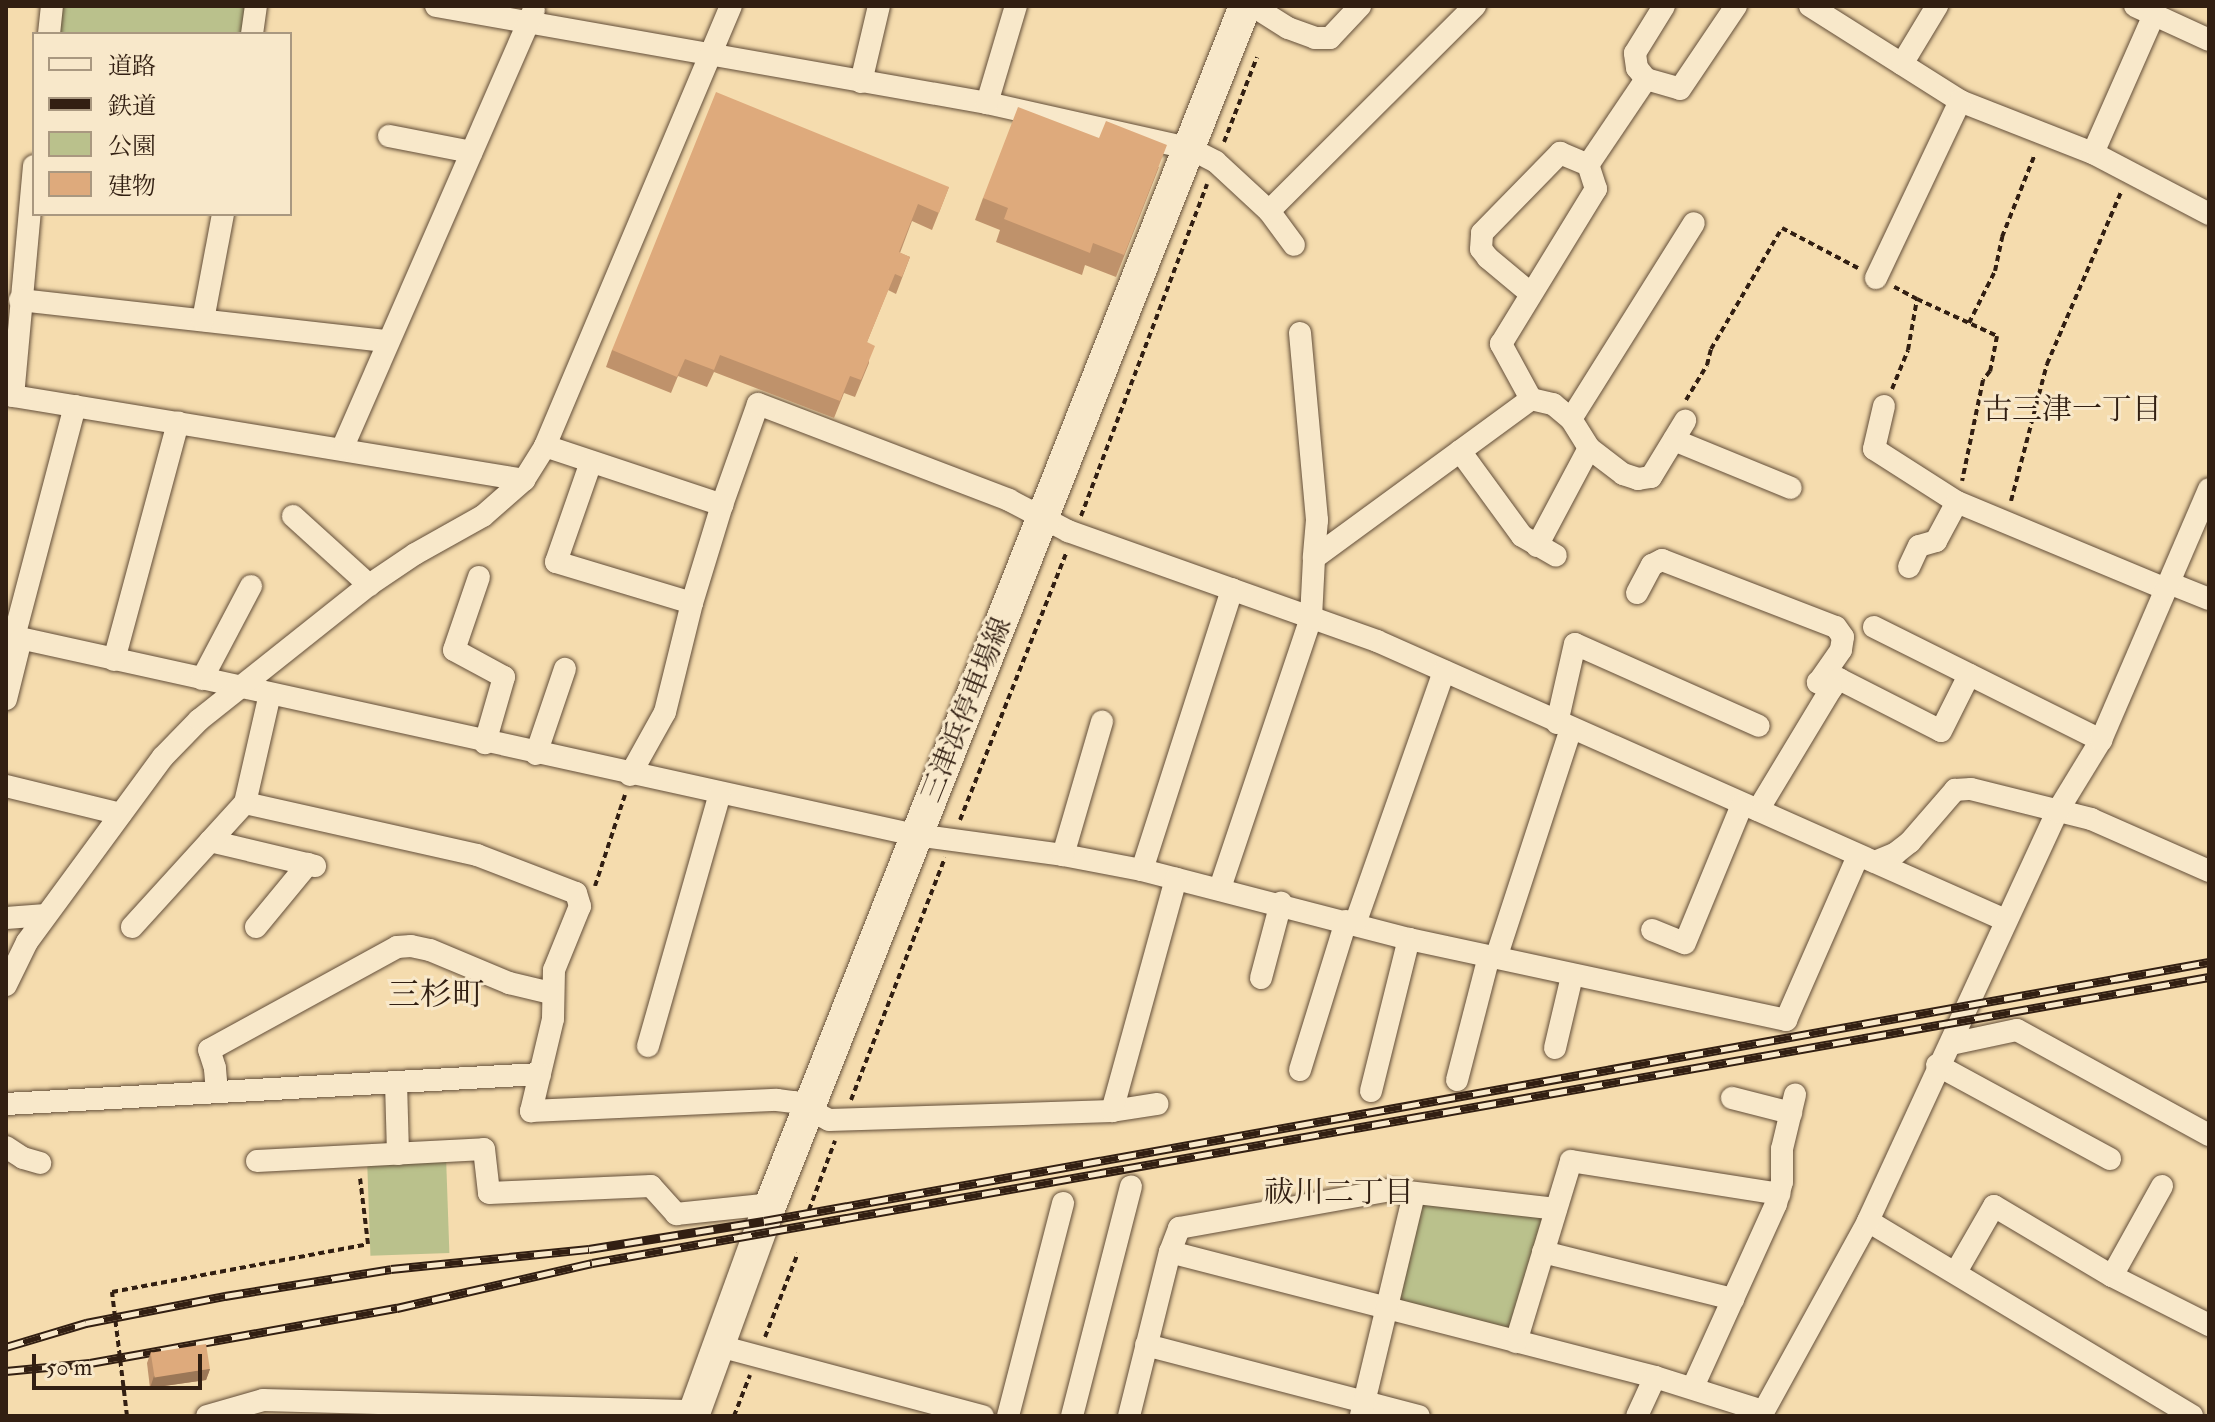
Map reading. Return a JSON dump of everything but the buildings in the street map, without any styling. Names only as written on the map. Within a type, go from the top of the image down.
[{"type":"main road","name":"三津浜停車場線","points":[[694,1413],[771,1204],[916,835],[1045,518],[1202,155],[1256,10]]},
{"type":"street","points":[[49,32],[52,6]]},
{"type":"street","points":[[252,32],[256,6]]},
{"type":"street","points":[[436,6],[532,13],[707,55],[987,103],[1202,155],[1269,211],[1294,245]]},
{"type":"street","points":[[6,985],[27,942],[46,915],[163,757],[199,720],[369,585],[415,554],[483,516],[524,480],[545,446],[707,55],[731,6]]},
{"type":"street","points":[[861,82],[879,6]]},
{"type":"street","points":[[987,103],[1016,6]]},
{"type":"street","points":[[1256,10],[1315,38],[1330,38],[1360,6]]},
{"type":"street","points":[[1269,211],[1475,6]]},
{"type":"street","points":[[1664,6],[1635,53],[1637,68],[1646,79],[1680,89],[1736,6]]},
{"type":"street","points":[[1810,6],[1960,101],[2093,153],[2209,214]]},
{"type":"street","points":[[1902,64],[1937,6]]},
{"type":"street","points":[[2093,153],[2143,10],[2209,40]]},
{"type":"street","points":[[342,449],[532,13]]},
{"type":"street","points":[[1588,165],[1646,79]]},
{"type":"street","points":[[1876,278],[1960,101]]},
{"type":"street","points":[[389,136],[471,152]]},
{"type":"street","points":[[1530,293],[1488,258],[1481,249],[1482,233],[1560,153],[1588,165],[1596,189],[1501,344],[1531,399],[1553,404],[1571,419],[1589,448],[1623,474],[1638,479],[1651,477],[1680,430],[1780,476]]},
{"type":"street","points":[[32,176],[14,262],[20,300],[12,329],[13,396],[524,480]]},
{"type":"street","points":[[203,320],[223,216]]},
{"type":"street","points":[[1571,419],[1694,223]]},
{"type":"street","points":[[20,300],[388,341]]},
{"type":"street","points":[[1220,888],[1311,618],[1317,520],[1300,333]]},
{"type":"street","points":[[1314,558],[1531,399]]},
{"type":"street","points":[[630,775],[665,712],[692,603],[758,404],[1009,500],[1074,533],[1311,618],[1444,671],[2005,920]]},
{"type":"street","points":[[6,699],[14,637],[75,406]]},
{"type":"street","points":[[1884,406],[1874,449],[1958,501],[2004,522],[2209,599]]},
{"type":"street","points":[[114,660],[178,422]]},
{"type":"street","points":[[545,446],[722,505]]},
{"type":"street","points":[[1460,451],[1522,536],[1546,551],[1589,448]]},
{"type":"street","points":[[591,462],[556,562],[692,603]]},
{"type":"street","points":[[1170,1252],[1693,1387],[1762,1414],[1868,1221],[1937,1065],[1951,1044],[2005,920],[2057,812],[2101,740],[2209,489]]},
{"type":"street","points":[[1909,567],[1919,546],[1936,541],[1958,501]]},
{"type":"street","points":[[293,516],[369,585]]},
{"type":"street","points":[[1637,593],[1652,565],[1662,560],[1836,627],[1843,637],[1841,650],[1818,683],[1750,808],[1685,943],[1652,930]]},
{"type":"street","points":[[479,577],[454,650],[504,677],[485,743]]},
{"type":"street","points":[[202,679],[251,586]]},
{"type":"street","points":[[1142,870],[1232,589]]},
{"type":"street","points":[[1874,627],[2101,740]]},
{"type":"street","points":[[14,637],[630,775],[916,835],[1063,855],[1142,870],[1281,903],[1409,939],[1786,1020],[1866,859]]},
{"type":"street","points":[[1457,1080],[1564,726],[1575,644],[1759,726]]},
{"type":"street","points":[[536,754],[565,669]]},
{"type":"street","points":[[1300,1070],[1350,922],[1444,671]]},
{"type":"street","points":[[1818,683],[1839,679],[1941,731],[1969,675]]},
{"type":"street","points":[[132,927],[245,803],[270,694]]},
{"type":"street","points":[[1063,855],[1102,722]]},
{"type":"street","points":[[6,786],[121,814]]},
{"type":"street","points":[[1866,859],[1896,853],[1910,842],[1955,790],[1971,789],[2091,819],[2209,871]]},
{"type":"street","points":[[648,1046],[720,794]]},
{"type":"street","points":[[245,803],[477,855],[576,893],[580,899],[558,956],[551,993],[553,1019],[531,1111],[777,1100],[810,1110],[829,1120],[843,1120],[1112,1111],[1157,1104]]},
{"type":"street","points":[[210,841],[312,865],[256,927]]},
{"type":"street","points":[[1112,1111],[1176,879]]},
{"type":"street","points":[[1261,978],[1281,903]]},
{"type":"street","points":[[6,918],[46,915]]},
{"type":"street","points":[[1371,1091],[1409,939]]},
{"type":"street","points":[[217,1092],[215,1068],[209,1050],[397,947],[430,950],[509,983],[551,993]]},
{"type":"street","points":[[1555,1048],[1572,976]]},
{"type":"street","points":[[1951,1044],[2017,1030],[2209,1135]]},
{"type":"street","points":[[1937,1065],[2110,1159]]},
{"type":"street","points":[[6,1104],[540,1074]]},
{"type":"street","points":[[396,1082],[398,1154]]},
{"type":"street","points":[[1693,1387],[1779,1194],[1782,1149],[1793,1104],[1732,1098]]},
{"type":"street","points":[[6,1147],[23,1158],[40,1163]]},
{"type":"street","points":[[257,1161],[484,1149],[489,1193],[651,1186],[676,1214],[771,1204]]},
{"type":"street","points":[[1516,1342],[1571,1161],[1779,1194]]},
{"type":"street","points":[[1072,1416],[1131,1186]]},
{"type":"street","points":[[2112,1276],[2162,1186]]},
{"type":"street","points":[[1129,1416],[1170,1252],[1179,1228],[1390,1190],[1556,1209]]},
{"type":"street","points":[[1362,1409],[1414,1194]]},
{"type":"street","points":[[1008,1416],[1063,1203]]},
{"type":"street","points":[[1956,1272],[1994,1206],[2112,1276],[2209,1325]]},
{"type":"street","points":[[1868,1221],[2192,1416]]},
{"type":"street","points":[[1543,1252],[1733,1299]]},
{"type":"street","points":[[1146,1345],[1362,1409],[1419,1416]]},
{"type":"street","points":[[719,1346],[983,1416]]},
{"type":"street","points":[[1637,1416],[1655,1377]]},
{"type":"street","points":[[207,1416],[263,1400],[694,1413]]},
{"type":"path","points":[[809,1210],[1074,533],[1202,155],[1256,10]]},
{"type":"path","points":[[1969,323],[1995,271],[2002,237],[2042,135]]},
{"type":"path","points":[[2004,522],[2026,454],[2047,364],[2129,171]]},
{"type":"path","points":[[1680,430],[1685,402],[1707,365],[1711,349],[1782,228],[1917,299],[1997,336],[1990,371],[1983,380],[1958,501]]},
{"type":"path","points":[[1884,406],[1908,350],[1917,299]]},
{"type":"path","points":[[580,899],[592,895],[630,775]]},
{"type":"path","points":[[127,1416],[112,1292],[368,1244],[358,1155]]},
{"type":"path","points":[[118,1337],[127,1336]]},
{"type":"green space","points":[[60,6],[250,6],[250,32],[60,32]]},
{"type":"green space","points":[[446,1156],[449,1253],[370,1256],[367,1159]]},
{"type":"green space","points":[[1417,1201],[1547,1215],[1511,1336],[1392,1304]]},
{"type":"railway","points":[[6,1347],[86,1323],[225,1296],[391,1269],[589,1249],[764,1221],[2209,962]]},
{"type":"railway","points":[[6,1371],[90,1363],[397,1308],[592,1263],[2209,977]]},
{"type":"district","name":"古三津一丁目","points":[[2072,410]]},
{"type":"district","name":"三杉町","points":[[436,995]]},
{"type":"district","name":"祓川二丁目","points":[[1339,1193]]}]
